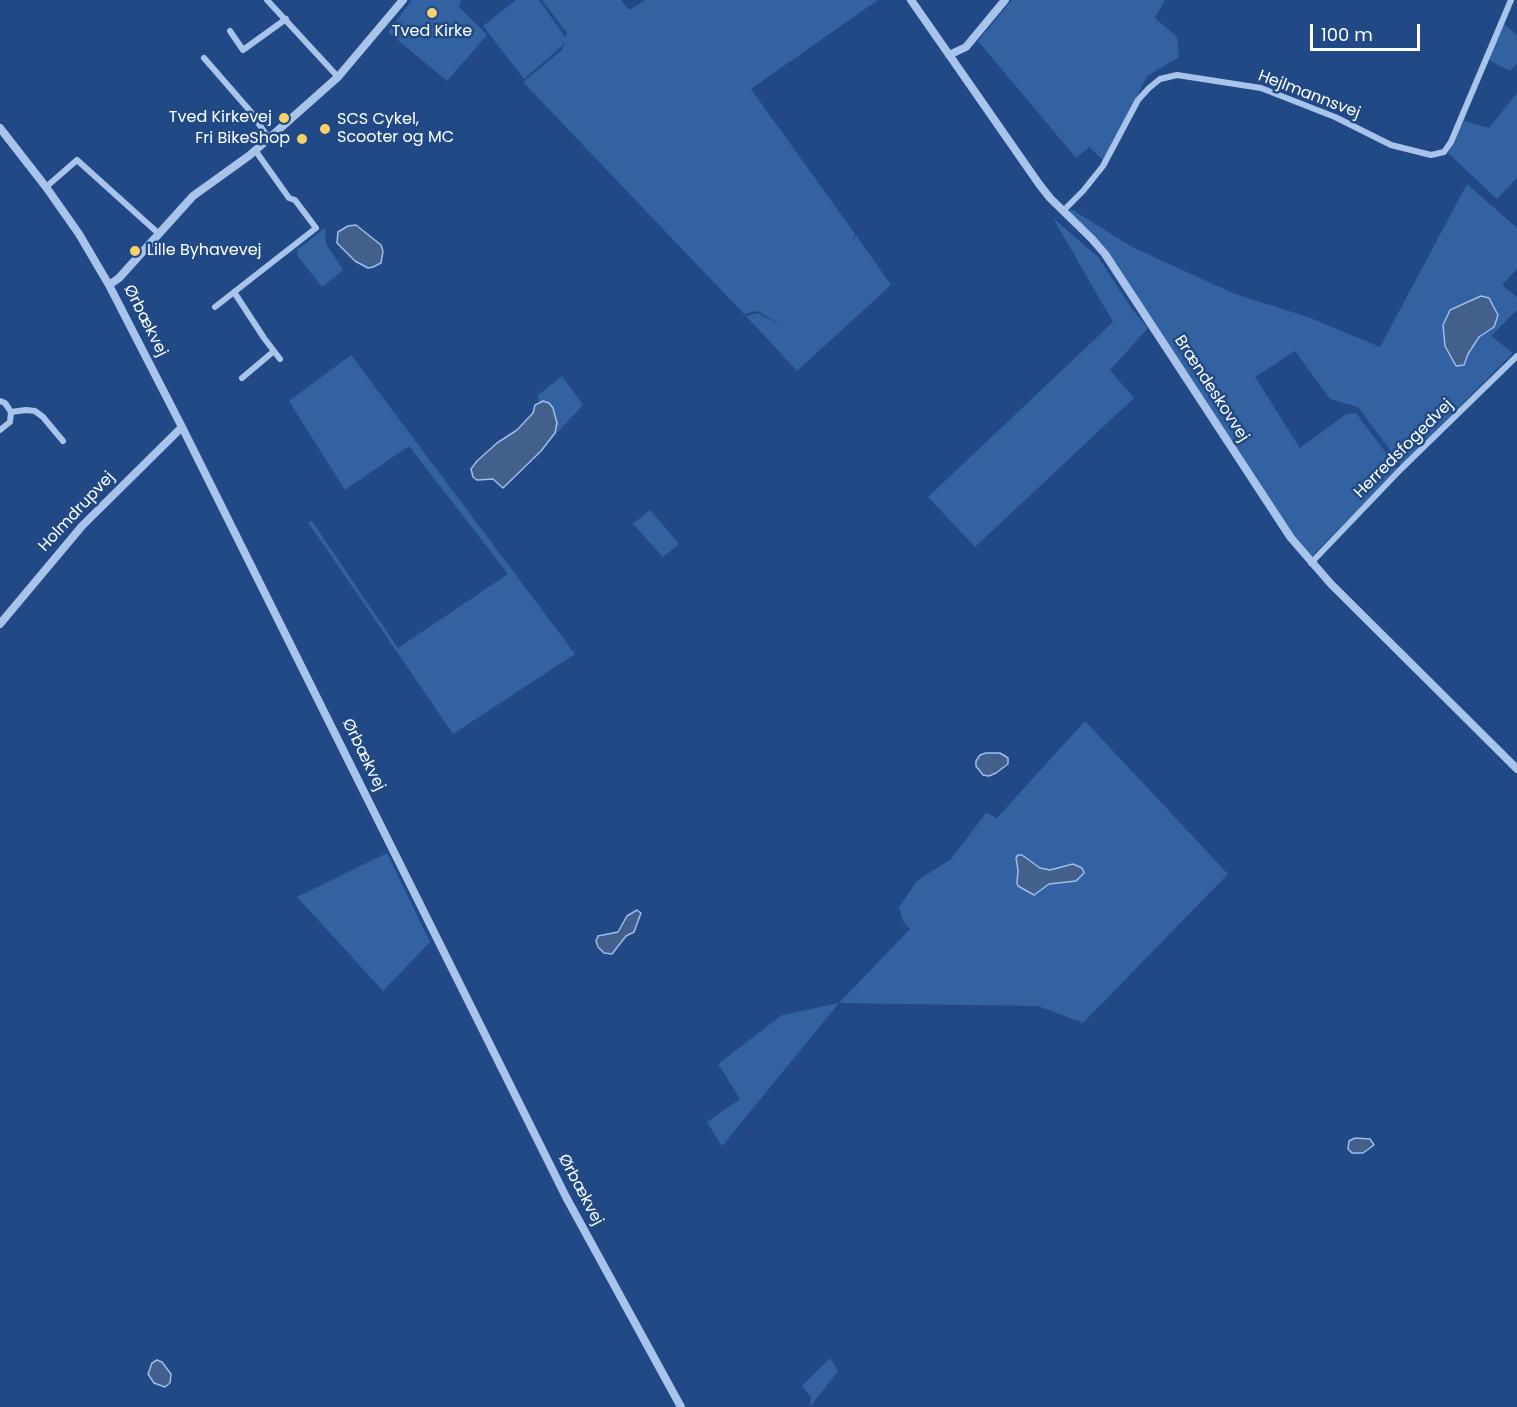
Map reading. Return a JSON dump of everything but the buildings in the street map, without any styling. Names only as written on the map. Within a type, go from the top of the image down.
[{"type":"street","points":[[267,0],[338,78]]},
{"type":"street","points":[[109,285],[119,278],[193,196],[255,150],[338,78],[403,0]]},
{"type":"street","name":"Brændeskovvej","points":[[911,0],[1039,184],[1105,254],[1291,538],[1311,563],[1517,769]]},
{"type":"street","points":[[949,55],[966,46],[1005,0]]},
{"type":"street","name":"Hejlmannsvej","points":[[1063,211],[1083,191],[1103,165],[1138,100],[1160,79],[1177,75],[1261,88],[1335,117],[1391,145],[1431,155],[1444,152],[1451,142],[1511,0]]},
{"type":"street","points":[[230,31],[243,50],[286,19]]},
{"type":"street","points":[[204,58],[251,112],[269,138]]},
{"type":"street","name":"Ørbækvej","points":[[0,128],[79,234],[109,285],[183,427],[566,1197],[681,1407]]},
{"type":"street","points":[[215,307],[316,228],[295,200],[289,198],[255,150]]},
{"type":"street","points":[[46,187],[77,160],[158,233]]},
{"type":"street","points":[[234,292],[280,359]]},
{"type":"street","points":[[242,378],[274,351]]},
{"type":"street","name":"Herredsfogedvej","points":[[1311,563],[1401,469],[1517,356]]},
{"type":"street","points":[[0,401],[5,403],[11,412],[9,422],[0,430]]},
{"type":"street","points":[[11,412],[35,411],[63,441]]},
{"type":"street","name":"Holmdrupvej","points":[[0,624],[82,526],[183,427]]},
{"type":"shaded area","points":[[412,0],[461,0],[459,7],[487,35],[447,81],[388,32]]},
{"type":"shaded area","points":[[516,0],[539,0],[565,37],[567,33],[542,0],[621,0],[629,10],[645,0],[878,0],[751,89],[855,234],[852,243],[856,235],[891,285],[797,371],[746,316],[757,313],[788,329],[757,311],[744,314],[523,82],[562,50],[565,41],[524,79],[483,26]]},
{"type":"shaded area","points":[[1012,0],[1165,0],[1155,18],[1177,37],[1179,57],[1147,76],[1104,161],[1089,147],[1076,158],[978,41]]},
{"type":"shaded area","points":[[1503,23],[1517,35],[1517,64],[1510,71],[1489,60]]},
{"type":"shaded area","points":[[1517,93],[1517,178],[1497,199],[1448,153],[1464,121],[1489,128]]},
{"type":"shaded area","points":[[1467,184],[1517,228],[1517,269],[1502,285],[1517,297],[1517,310],[1491,336],[1513,353],[1401,465],[1358,407],[1330,399],[1295,351],[1255,377],[1300,448],[1346,414],[1356,413],[1398,469],[1312,556],[1297,541],[1118,270],[1068,213],[1071,209],[1132,247],[1235,294],[1308,317],[1380,347]]},
{"type":"shaded area","points":[[1053,218],[1099,258],[1131,308],[1148,328],[1110,370],[1134,398],[975,547],[928,497],[1113,322]]},
{"type":"shaded area","points":[[356,225],[381,245],[383,251],[381,263],[368,268],[355,261],[337,243],[338,232],[348,226]]},
{"type":"shaded area","points":[[325,228],[326,244],[343,270],[322,287],[297,255],[297,250]]},
{"type":"shaded area","points":[[1481,296],[1489,298],[1498,315],[1494,327],[1479,337],[1464,365],[1456,366],[1445,346],[1443,325],[1450,310]]},
{"type":"shaded area","points":[[351,355],[575,654],[453,734],[308,522],[312,521],[398,648],[508,574],[409,446],[345,490],[289,401]]},
{"type":"shaded area","points":[[562,376],[583,405],[555,435],[537,396]]},
{"type":"shaded area","points":[[543,401],[549,403],[553,408],[557,423],[555,433],[541,451],[503,488],[493,479],[477,480],[473,477],[471,469],[477,461],[497,443],[517,430],[533,413],[535,405]]},
{"type":"shaded area","points":[[650,510],[679,544],[663,557],[633,524]]},
{"type":"shaded area","points":[[1085,721],[1228,874],[1083,1023],[1038,1006],[839,1003],[910,929],[903,921],[899,907],[917,881],[951,859],[986,813],[997,818]]},
{"type":"shaded area","points":[[1000,753],[1008,758],[1008,764],[996,773],[989,776],[983,775],[976,766],[976,761],[980,755]]},
{"type":"shaded area","points":[[387,853],[430,942],[383,991],[297,897]]},
{"type":"shaded area","points":[[1022,855],[1040,868],[1050,870],[1073,864],[1082,868],[1084,873],[1076,881],[1049,884],[1034,895],[1018,886],[1016,858]]},
{"type":"shaded area","points":[[637,910],[641,913],[634,932],[626,936],[612,954],[604,953],[598,947],[596,941],[598,936],[618,932],[627,916]]},
{"type":"shaded area","points":[[839,1003],[722,1146],[707,1122],[740,1099],[718,1064],[782,1015]]},
{"type":"shaded area","points":[[1355,1138],[1370,1139],[1374,1145],[1363,1153],[1352,1153],[1348,1149],[1349,1141]]},
{"type":"shaded area","points":[[830,1358],[838,1371],[810,1407],[811,1397],[802,1386]]},
{"type":"shaded area","points":[[157,1360],[162,1362],[171,1374],[170,1383],[165,1387],[154,1383],[148,1374],[152,1363]]},
{"type":"place","name":"Tved Kirke","points":[[432,13]]},
{"type":"place","name":"Tved Kirkevej","points":[[284,118]]},
{"type":"place","name":"SCS Cykel, Scooter og MC","points":[[325,129]]},
{"type":"place","name":"Fri BikeShop","points":[[302,139]]},
{"type":"place","name":"Lille Byhavevej","points":[[135,251]]}]
